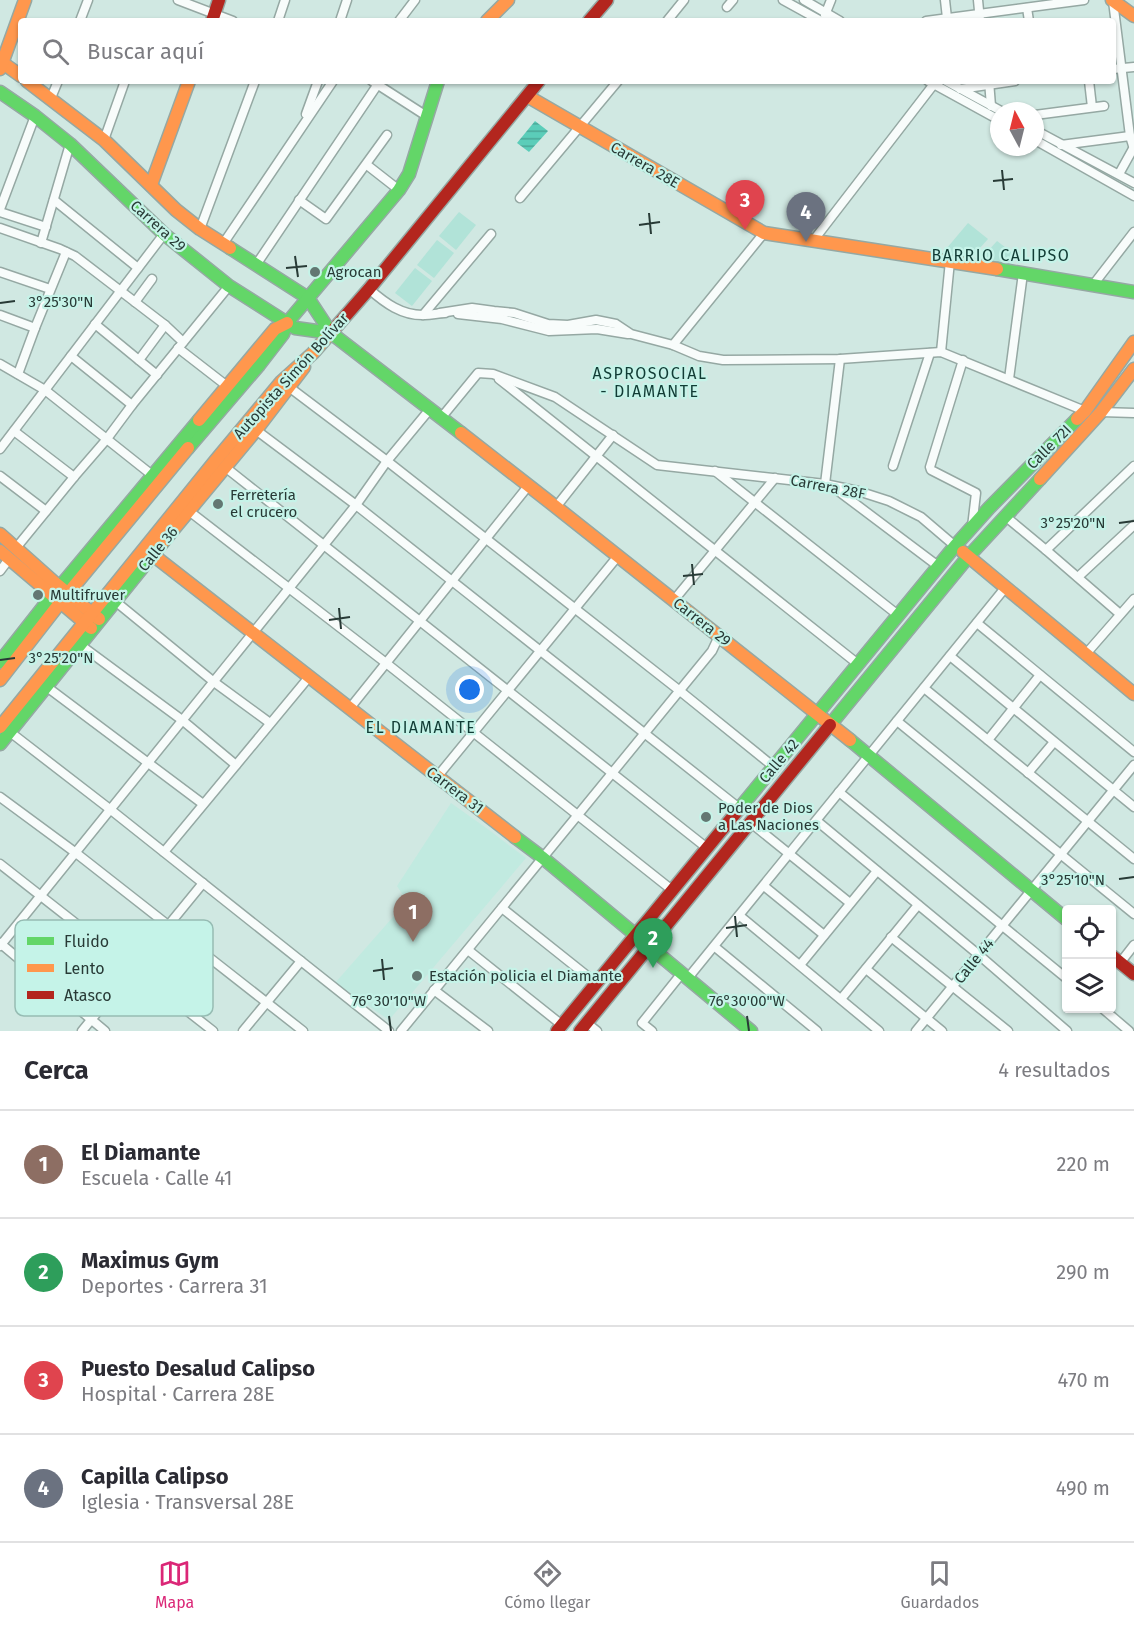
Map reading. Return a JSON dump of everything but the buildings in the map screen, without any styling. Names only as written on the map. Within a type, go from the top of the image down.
[{"type":"main road","points":[[18,18],[25,0]]},
{"type":"main road","points":[[213,17],[219,0]]},
{"type":"main road","points":[[490,18],[508,0]]},
{"type":"main road","points":[[592,18],[607,0]]},
{"type":"main road","points":[[1112,0],[1134,16]]},
{"type":"main road","points":[[18,19],[1,64],[18,74]]},
{"type":"main road","name":"Carrera 29","points":[[31,84],[104,140],[176,210],[200,229],[308,298],[331,333],[529,485],[818,714],[1062,916]]},
{"type":"main road","points":[[151,185],[188,84]]},
{"type":"main road","name":"Autopista Simón Bolívar","points":[[0,679],[60,594],[259,365],[283,334],[287,323],[399,190],[409,174],[437,84]]},
{"type":"main road","name":"Autopista Simón Bolívar","points":[[5,730],[285,385],[369,289],[537,84]]},
{"type":"main road","name":"Carrera 29","points":[[0,93],[35,116],[70,144],[164,234],[229,286],[296,328],[331,333]]},
{"type":"main road","name":"Carrera 28E","points":[[527,96],[765,233]]},
{"type":"main road","points":[[765,233],[1134,292]]},
{"type":"main road","points":[[129,512],[152,475],[275,329],[287,323]]},
{"type":"main road","name":"Calle 72I","points":[[955,546],[1085,411],[1134,342]]},
{"type":"main road","name":"Calle 72I","points":[[968,557],[1101,412],[1134,369]]},
{"type":"main road","name":"Calle 36","points":[[0,744],[5,730],[47,687],[58,665],[79,645],[92,621],[115,601],[153,555],[185,507],[225,467],[256,430],[285,385]]},
{"type":"main road","points":[[0,534],[60,594]]},
{"type":"main road","name":"Carrera 28F","points":[[955,546],[1134,694]]},
{"type":"main road","name":"Calle 42","points":[[559,1028],[955,546]]},
{"type":"main road","points":[[5,555],[60,594],[92,621]]},
{"type":"main road","name":"Carrera 31","points":[[153,555],[543,858],[685,975],[744,1029]]},
{"type":"main road","name":"Calle 42","points":[[588,1028],[650,946],[968,557]]},
{"type":"main road","points":[[0,662],[60,594]]},
{"type":"main road","points":[[1116,959],[1134,974]]},
{"type":"street","points":[[81,18],[88,0]]},
{"type":"street","points":[[178,0],[213,17]]},
{"type":"street","points":[[279,18],[285,0]]},
{"type":"street","points":[[341,18],[347,0]]},
{"type":"street","points":[[401,18],[415,0]]},
{"type":"street","points":[[669,18],[684,0]]},
{"type":"street","points":[[783,0],[823,18]]},
{"type":"street","points":[[804,0],[823,18]]},
{"type":"street","points":[[823,18],[831,0]]},
{"type":"street","points":[[945,0],[947,18],[980,17],[1084,0]]},
{"type":"street","points":[[978,0],[980,17]]},
{"type":"street","points":[[1112,0],[1113,18]]},
{"type":"street","points":[[1027,8],[1029,18]]},
{"type":"street","points":[[1119,174],[1134,148],[1117,69],[1134,68]]},
{"type":"street","points":[[51,99],[57,84]]},
{"type":"street","points":[[104,140],[124,84]]},
{"type":"street","points":[[200,229],[254,84]]},
{"type":"street","points":[[302,125],[317,84]]},
{"type":"street","points":[[223,244],[331,84]]},
{"type":"street","points":[[256,265],[375,84]]},
{"type":"street","points":[[379,84],[428,117]]},
{"type":"street","points":[[520,198],[616,84]]},
{"type":"street","points":[[813,240],[930,84]]},
{"type":"street","points":[[933,84],[990,115]]},
{"type":"street","points":[[951,84],[990,105]]},
{"type":"street","points":[[960,89],[984,84]]},
{"type":"street","points":[[989,84],[991,102]]},
{"type":"street","points":[[1089,84],[1092,107]]},
{"type":"street","points":[[1044,114],[1104,106]]},
{"type":"street","points":[[35,116],[0,210],[46,229],[63,251]]},
{"type":"street","points":[[300,200],[326,219],[387,135]]},
{"type":"street","points":[[1044,135],[1134,183]]},
{"type":"street","points":[[1061,145],[1130,136]]},
{"type":"street","points":[[41,243],[70,144]]},
{"type":"street","points":[[1044,145],[1134,196]]},
{"type":"street","points":[[367,165],[399,190]]},
{"type":"street","points":[[54,200],[138,268]]},
{"type":"street","points":[[0,228],[75,256],[165,325],[181,345],[227,386]]},
{"type":"street","points":[[1093,285],[1134,232]]},
{"type":"street","points":[[673,345],[765,233]]},
{"type":"street","points":[[0,449],[164,234]]},
{"type":"street","points":[[423,315],[491,234]]},
{"type":"street","points":[[18,374],[63,251]]},
{"type":"street","points":[[940,352],[950,261]]},
{"type":"street","points":[[0,272],[50,289]]},
{"type":"street","points":[[1009,379],[1023,273]]},
{"type":"street","points":[[135,302],[152,279]]},
{"type":"street","points":[[16,548],[229,286]]},
{"type":"street","points":[[369,289],[403,312],[423,315],[472,309],[514,313],[548,324],[568,325],[596,320],[616,324],[631,334],[673,345],[699,356],[723,360],[840,359],[940,352],[1085,411]]},
{"type":"street","points":[[0,315],[35,328]]},
{"type":"street","points":[[95,324],[157,375]]},
{"type":"street","points":[[138,360],[165,325]]},
{"type":"street","points":[[893,466],[930,353]]},
{"type":"street","points":[[71,356],[132,405]]},
{"type":"street","points":[[840,359],[827,484],[938,566]]},
{"type":"street","points":[[963,360],[930,467],[931,470],[976,493],[972,527]]},
{"type":"street","points":[[0,364],[45,390],[152,475]]},
{"type":"street","name":"Carrera 28F","points":[[441,418],[478,373],[493,374],[555,397],[657,465],[827,484],[858,491],[889,501],[921,517],[955,546]]},
{"type":"street","points":[[493,374],[858,664]]},
{"type":"street","points":[[285,385],[387,461],[774,767]]},
{"type":"street","points":[[20,920],[214,682],[356,505],[387,461],[430,410]]},
{"type":"street","points":[[1101,412],[1134,413]]},
{"type":"street","points":[[256,430],[356,505],[739,808]]},
{"type":"street","points":[[14,431],[74,477]]},
{"type":"street","points":[[556,507],[613,435]]},
{"type":"street","points":[[225,467],[707,848]]},
{"type":"street","points":[[1046,550],[1132,467]]},
{"type":"street","points":[[715,471],[898,615]]},
{"type":"street","points":[[0,476],[46,511]]},
{"type":"street","points":[[674,600],[775,478]]},
{"type":"street","points":[[350,708],[529,485]]},
{"type":"street","points":[[185,507],[672,890]]},
{"type":"street","points":[[1005,516],[1120,614]]},
{"type":"street","points":[[1078,577],[1134,525]]},
{"type":"street","points":[[0,571],[5,555]]},
{"type":"street","points":[[437,777],[618,555]]},
{"type":"street","points":[[652,1031],[642,1023],[685,975],[715,947],[1005,588]]},
{"type":"street","points":[[1085,655],[1134,599]]},
{"type":"street","points":[[115,601],[214,682],[270,723]]},
{"type":"street","points":[[977,623],[1134,752]]},
{"type":"street","points":[[401,1031],[680,691],[712,651],[719,636]]},
{"type":"street","points":[[79,645],[182,720],[236,765]]},
{"type":"street","points":[[950,656],[1134,807]]},
{"type":"street","points":[[988,740],[1040,675]]},
{"type":"street","points":[[164,852],[309,676]]},
{"type":"street","points":[[47,687],[203,804]]},
{"type":"street","points":[[924,688],[1134,859]]},
{"type":"street","points":[[897,720],[1134,914]]},
{"type":"street","points":[[5,730],[111,810],[389,1031]]},
{"type":"street","points":[[1028,773],[1054,742]]},
{"type":"street","name":"Calle 44","points":[[916,1031],[1134,765]]},
{"type":"street","points":[[839,792],[1062,975]]},
{"type":"street","points":[[0,797],[160,920]]},
{"type":"street","points":[[817,821],[1067,1031]]},
{"type":"street","points":[[751,823],[850,903]]},
{"type":"street","points":[[0,864],[72,920]]},
{"type":"street","points":[[800,965],[877,871]]},
{"type":"street","points":[[173,920],[203,883]]},
{"type":"street","points":[[764,886],[824,934]]},
{"type":"street","points":[[841,999],[918,905]]},
{"type":"street","points":[[502,908],[596,983]]},
{"type":"street","points":[[740,916],[879,1031]]},
{"type":"street","points":[[15,926],[1,944],[15,956]]},
{"type":"street","points":[[891,937],[1008,1031]]},
{"type":"street","points":[[1116,959],[1134,945]]},
{"type":"street","points":[[715,947],[817,1031]]},
{"type":"street","points":[[468,950],[559,1028]]},
{"type":"street","points":[[213,961],[303,1031]]},
{"type":"street","points":[[243,1031],[301,961]]},
{"type":"street","points":[[866,969],[942,1031]]},
{"type":"street","points":[[434,990],[488,1031]]},
{"type":"street","points":[[1108,1013],[1129,1031]]},
{"type":"street","points":[[86,1016],[105,1031]]},
{"type":"street","points":[[82,1031],[94,1016]]},
{"type":"street","points":[[194,1016],[213,1031]]},
{"type":"shaded area","points":[[535,121],[548,131],[529,152],[517,143]]},
{"type":"shaded area","points":[[459,212],[476,225],[456,250],[439,236]]},
{"type":"shaded area","points":[[968,223],[988,239],[970,259],[941,255]]},
{"type":"shaded area","points":[[437,240],[454,253],[434,278],[417,265]]},
{"type":"shaded area","points":[[997,241],[1018,257],[1009,266],[979,261]]},
{"type":"shaded area","points":[[415,268],[432,281],[412,306],[395,293]]},
{"type":"shaded area","points":[[451,803],[526,858],[389,1020],[335,983],[407,901],[397,886]]},
{"type":"traffic: fast","points":[[188,448],[259,365],[283,334],[287,323],[399,190],[409,174],[437,84]]},
{"type":"traffic: fast","points":[[0,92],[70,144],[164,234],[229,286],[295,328],[331,333]]},
{"type":"traffic: fast","points":[[230,248],[308,298],[331,333],[461,433]]},
{"type":"traffic: fast","points":[[997,269],[1134,292]]},
{"type":"traffic: fast","points":[[739,809],[955,546],[989,508],[1077,419]]},
{"type":"traffic: fast","points":[[0,662],[199,420]]},
{"type":"traffic: fast","points":[[830,725],[968,557],[1040,479]]},
{"type":"traffic: fast","points":[[0,744],[163,542]]},
{"type":"traffic: fast","points":[[850,740],[1062,916]]},
{"type":"traffic: fast","points":[[515,837],[751,1031]]},
{"type":"traffic: slow","points":[[18,18],[25,0]]},
{"type":"traffic: slow","points":[[490,18],[508,0]]},
{"type":"traffic: slow","points":[[1112,0],[1134,16]]},
{"type":"traffic: slow","points":[[0,69],[18,19]]},
{"type":"traffic: slow","points":[[0,61],[18,74]]},
{"type":"traffic: slow","points":[[31,84],[104,140],[176,210],[230,248]]},
{"type":"traffic: slow","points":[[151,185],[188,84]]},
{"type":"traffic: slow","points":[[527,96],[764,233],[997,269]]},
{"type":"traffic: slow","points":[[199,420],[275,329],[287,323]]},
{"type":"traffic: slow","points":[[0,727],[281,382],[313,353],[335,328]]},
{"type":"traffic: slow","points":[[1077,419],[1134,342]]},
{"type":"traffic: slow","points":[[163,542],[256,430],[304,367]]},
{"type":"traffic: slow","points":[[1040,479],[1101,412],[1134,369]]},
{"type":"traffic: slow","points":[[461,433],[850,740]]},
{"type":"traffic: slow","points":[[0,680],[56,608],[188,448]]},
{"type":"traffic: slow","points":[[0,534],[99,619]]},
{"type":"traffic: slow","points":[[0,551],[91,628]]},
{"type":"traffic: slow","points":[[963,552],[1134,694]]},
{"type":"traffic: slow","points":[[153,555],[515,837]]},
{"type":"traffic: jam","points":[[213,18],[219,0]]},
{"type":"traffic: jam","points":[[592,18],[607,0]]},
{"type":"traffic: jam","points":[[335,328],[537,84]]},
{"type":"traffic: jam","points":[[580,1031],[830,725]]},
{"type":"traffic: jam","points":[[557,1031],[739,809]]},
{"type":"traffic: jam","points":[[1116,959],[1134,974]]},
{"type":"place","name":"Puesto Desalud Calipso","points":[[745,230]]},
{"type":"place","name":"Capilla Calipso","points":[[806,242]]},
{"type":"place","name":"Agrocan","points":[[315,272]]},
{"type":"place","name":"Ferretería el crucero","points":[[218,504]]},
{"type":"place","name":"Multifruver","points":[[38,595]]},
{"type":"place","name":"Poder de Dios a Las Naciones","points":[[706,817]]},
{"type":"place","name":"El Diamante","points":[[413,942]]},
{"type":"place","name":"Maximus Gym","points":[[653,968]]},
{"type":"place","name":"Estación policia el Diamante","points":[[417,976]]},
{"type":"district","name":"BARRIO CALIPSO","points":[[1001,255]]},
{"type":"district","name":"ASPROSOCIAL - DIAMANTE","points":[[650,382]]},
{"type":"district","name":"EL DIAMANTE","points":[[421,727]]}]
